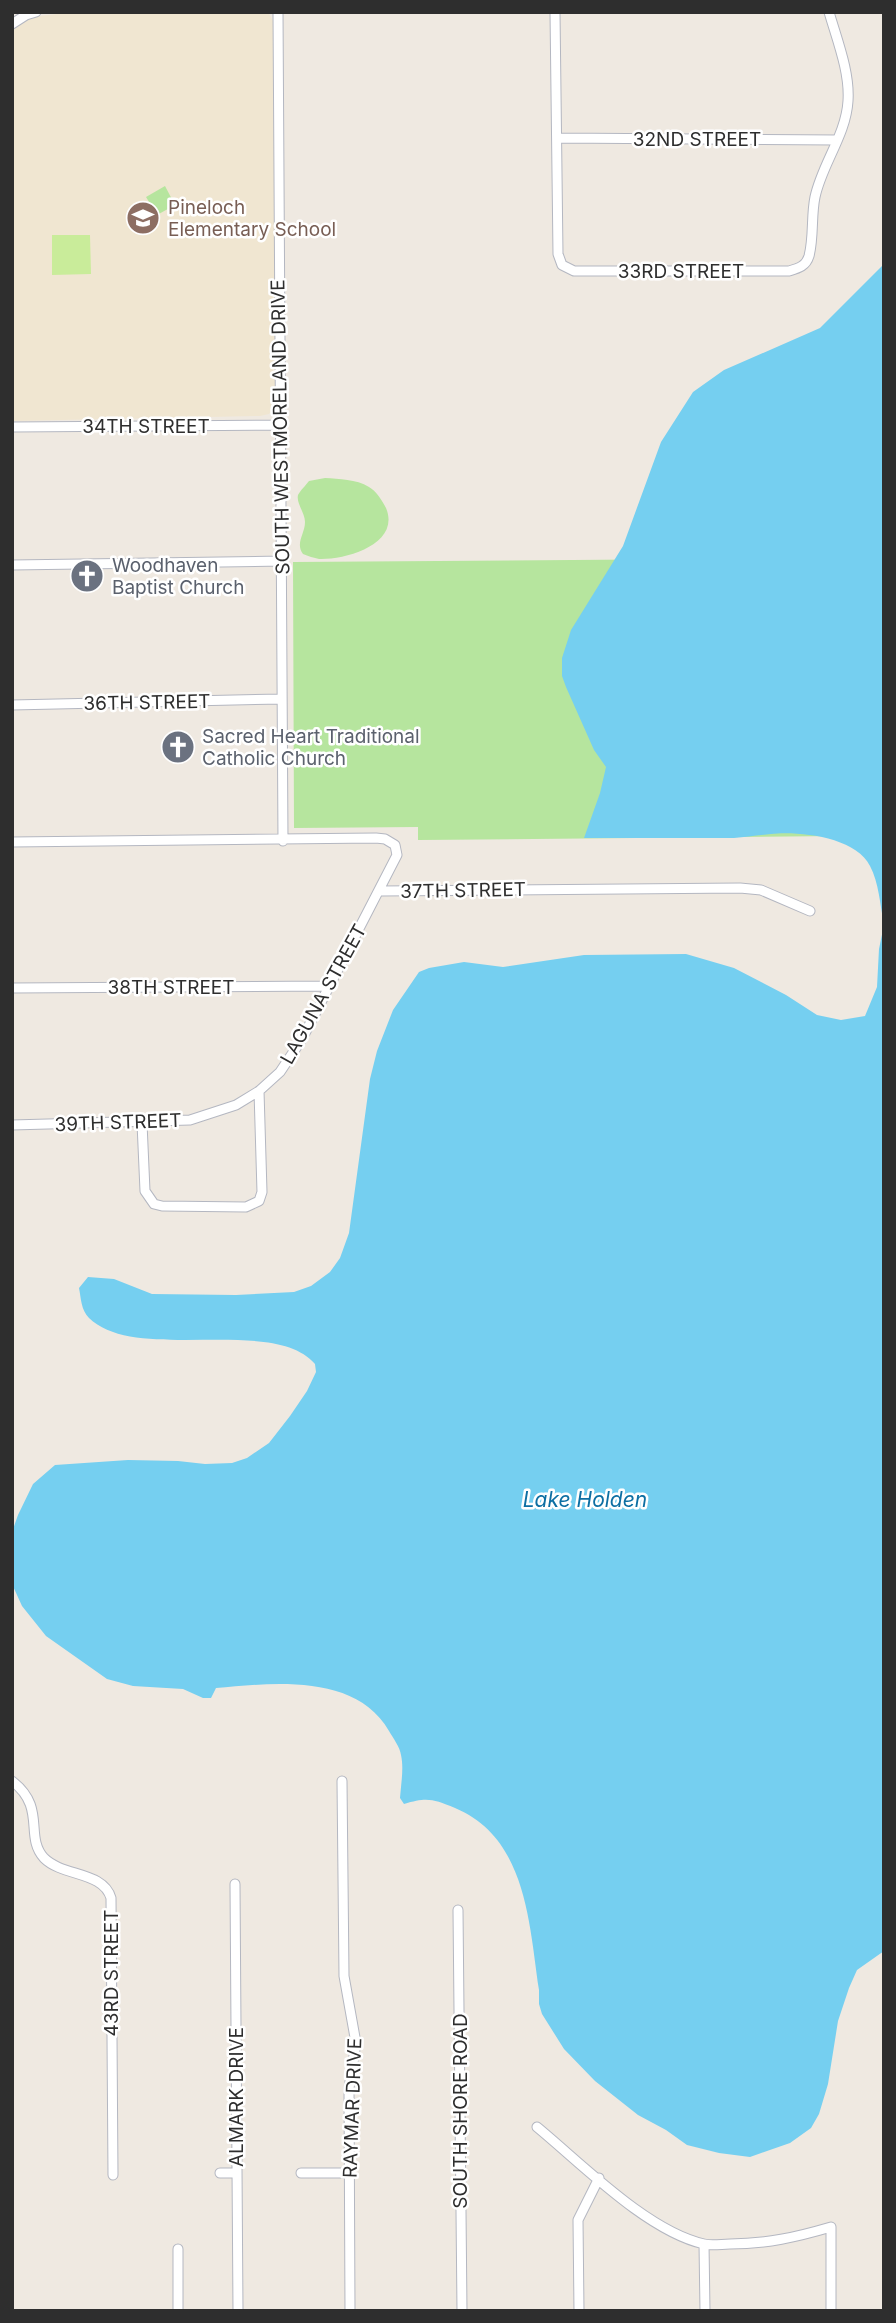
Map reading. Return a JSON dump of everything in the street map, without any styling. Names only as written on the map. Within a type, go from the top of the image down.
[{"type":"street","points":[[12,24],[36,12]]},
{"type":"street","name":"SOUTH WESTMORELAND DRIVE","points":[[278,12],[283,841]]},
{"type":"street","points":[[555,12],[558,138]]},
{"type":"street","points":[[829,12],[848,84],[845,123],[837,140]]},
{"type":"street","name":"32ND STREET","points":[[558,138],[837,140]]},
{"type":"street","name":"33RD STREET","points":[[558,138],[558,254],[562,265],[574,271],[789,271],[802,267],[809,258],[815,198],[837,140]]},
{"type":"street","name":"34TH STREET","points":[[12,427],[279,425]]},
{"type":"street","points":[[12,565],[282,561]]},
{"type":"street","name":"36TH STREET","points":[[12,705],[282,699]]},
{"type":"street","name":"37TH STREET","points":[[12,842],[376,838],[390,841],[397,850],[380,891],[740,888],[761,890],[810,911]]},
{"type":"street","name":"LAGUNA STREET","points":[[259,1091],[280,1072],[302,1039],[380,891]]},
{"type":"street","name":"38TH STREET","points":[[12,989],[330,986]]},
{"type":"street","points":[[142,1123],[145,1191],[154,1204],[246,1207],[259,1201],[262,1192],[259,1091]]},
{"type":"street","name":"39TH STREET","points":[[12,1125],[190,1120],[236,1105],[259,1091]]},
{"type":"street","name":"43RD STREET","points":[[12,1781],[26,1793],[34,1813],[35,1838],[40,1852],[50,1863],[68,1872],[103,1883],[111,1898],[113,2175]]},
{"type":"street","name":"RAYMAR DRIVE","points":[[342,1781],[344,1976],[356,2043],[349,2088],[350,2311]]},
{"type":"street","name":"ALMARK DRIVE","points":[[235,1884],[238,2311]]},
{"type":"street","name":"SOUTH SHORE ROAD","points":[[458,1910],[461,2311]]},
{"type":"street","points":[[537,2127],[633,2207],[672,2231],[704,2244],[759,2244],[798,2237],[831,2227],[831,2311]]},
{"type":"street","points":[[220,2173],[237,2173]]},
{"type":"street","points":[[300,2173],[349,2173]]},
{"type":"street","points":[[579,2311],[578,2220],[599,2178]]},
{"type":"street","points":[[704,2244],[705,2311]]},
{"type":"street","points":[[178,2249],[178,2311]]},
{"type":"shaded area","name":"Pineloch Elementary School","points":[[268,12],[273,21],[276,406],[269,414],[260,416],[12,421],[12,31],[31,17],[57,14]]},
{"type":"green space","points":[[165,186],[175,205],[157,215],[146,197]]},
{"type":"green space","points":[[52,235],[90,235],[91,274],[52,275]]},
{"type":"green space","points":[[325,478],[359,482],[376,493],[386,508],[389,521],[379,540],[343,557],[319,559],[303,554],[300,542],[305,522],[298,495],[309,481]]},
{"type":"green space","points":[[836,558],[839,836],[418,840],[418,827],[294,828],[293,562]]},
{"type":"water","points":[[884,264],[884,924],[870,866],[853,848],[840,842],[811,835],[783,833],[734,838],[584,838],[606,767],[594,750],[566,687],[562,676],[562,658],[571,630],[623,546],[661,442],[693,392],[724,370],[820,328]]},
{"type":"water","name":"Lake Holden","points":[[884,925],[884,1951],[857,1970],[849,1988],[838,2021],[828,2084],[819,2114],[811,2128],[790,2143],[750,2157],[687,2145],[638,2115],[595,2081],[564,2049],[542,2014],[539,2004],[527,1911],[511,1861],[497,1840],[479,1822],[455,1808],[430,1800],[404,1804],[400,1798],[400,1752],[389,1731],[374,1712],[356,1699],[311,1686],[262,1684],[216,1688],[211,1698],[203,1698],[183,1689],[133,1686],[107,1679],[46,1636],[22,1606],[12,1584],[12,1532],[33,1484],[55,1465],[128,1460],[232,1463],[247,1458],[269,1443],[290,1416],[316,1372],[315,1364],[295,1350],[269,1343],[138,1338],[111,1331],[86,1315],[79,1288],[88,1277],[114,1279],[152,1294],[236,1295],[294,1292],[311,1286],[330,1272],[340,1258],[349,1233],[370,1079],[377,1051],[393,1010],[419,972],[464,962],[503,967],[584,955],[686,954],[734,968],[786,995],[817,1015],[841,1020],[865,1016],[877,987],[879,949]]},
{"type":"place","name":"Pineloch Elementary School","points":[[143,218]]},
{"type":"place","name":"Woodhaven Baptist Church","points":[[87,576]]},
{"type":"place","name":"Sacred Heart Traditional Catholic Church","points":[[178,747]]}]
